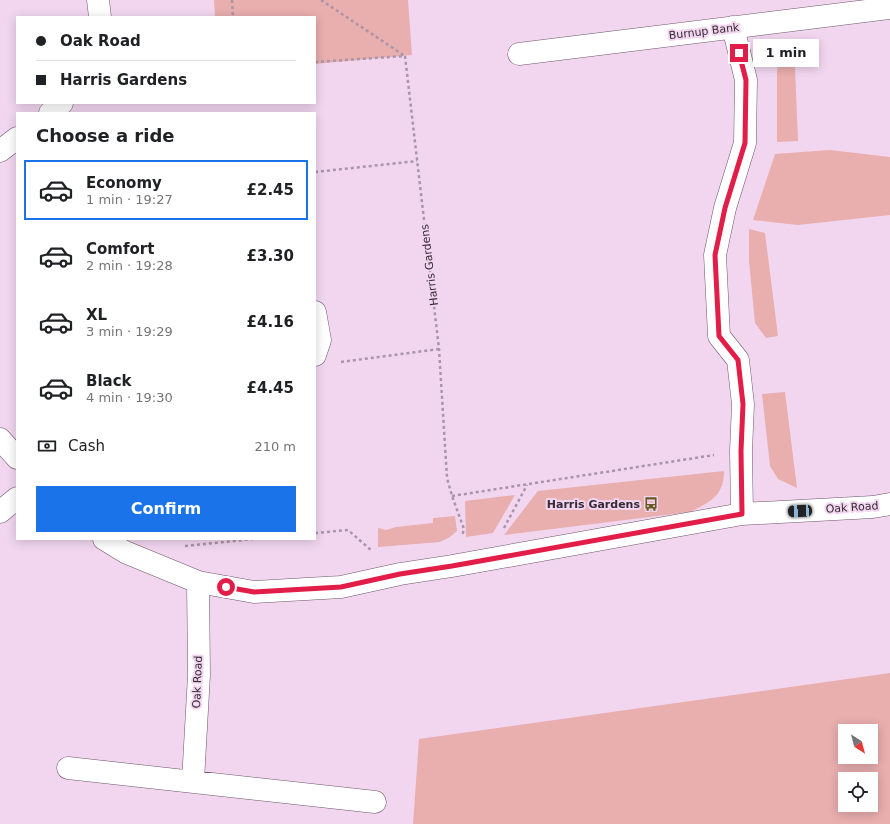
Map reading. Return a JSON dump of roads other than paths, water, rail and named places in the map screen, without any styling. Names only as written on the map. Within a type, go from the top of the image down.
[{"type":"street","points":[[98,0],[100,16]]},
{"type":"street","name":"Burnup Bank","points":[[519,54],[890,8]]},
{"type":"street","points":[[733,27],[746,80],[745,143],[725,208],[715,255],[719,336],[738,360],[743,404],[741,451],[742,514]]},
{"type":"street","points":[[51,112],[61,104]]},
{"type":"street","points":[[0,151],[16,139]]},
{"type":"street","points":[[316,318],[320,340],[316,352]]},
{"type":"street","points":[[16,434],[0,438],[16,457]]},
{"type":"street","points":[[0,512],[16,499]]},
{"type":"street","name":"Oak Road","points":[[106,540],[125,552],[198,582],[254,592],[341,587],[400,574],[742,514],[873,507],[890,504]]},
{"type":"street","name":"Oak Road","points":[[193,781],[199,675],[198,582]]},
{"type":"street","points":[[68,768],[374,802]]},
{"type":"place","name":"Harris Gardens","points":[[651,504]]}]
